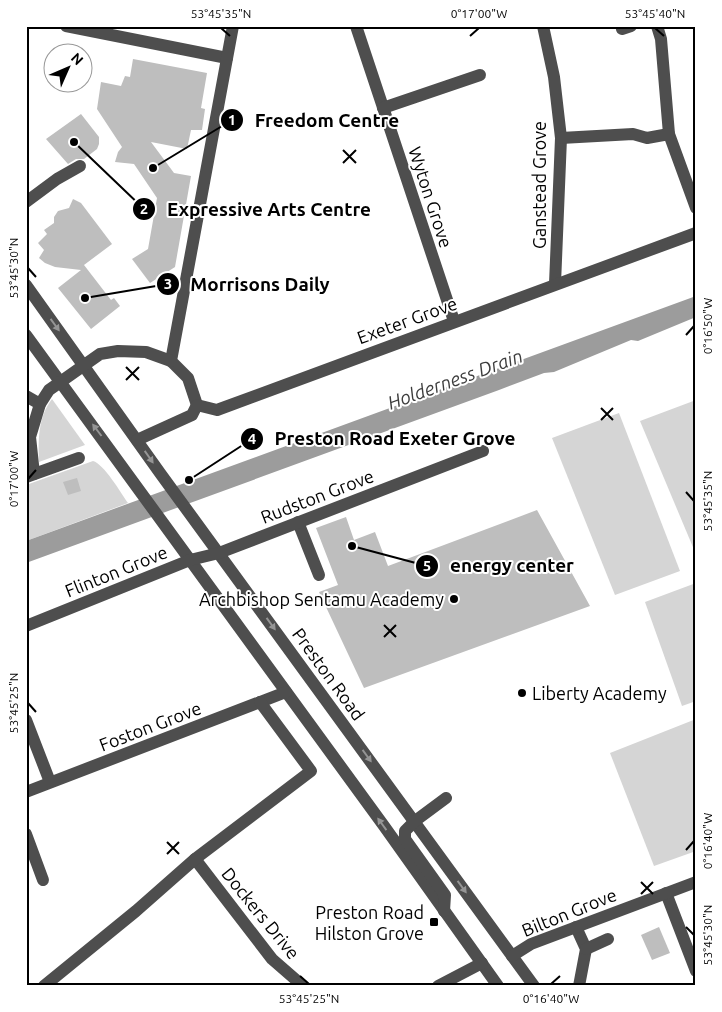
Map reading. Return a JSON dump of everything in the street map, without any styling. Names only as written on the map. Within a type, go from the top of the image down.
[{"type":"street","points":[[66,26],[100,30],[227,58]]},
{"type":"street","points":[[171,361],[233,26]]},
{"type":"street","name":"Wyton Grove","points":[[356,26],[454,321]]},
{"type":"street","name":"Ganstead Grove","points":[[543,26],[554,77],[561,138],[555,284]]},
{"type":"street","points":[[657,26],[661,38],[669,134],[696,208]]},
{"type":"street","points":[[100,30],[106,47]]},
{"type":"street","points":[[383,108],[480,75]]},
{"type":"street","points":[[561,138],[634,134],[647,138],[669,134]]},
{"type":"street","points":[[26,202],[57,179],[80,166]]},
{"type":"street","name":"Exeter Grove","points":[[197,405],[217,410],[696,233]]},
{"type":"street","name":"Preston Road","points":[[26,286],[534,986]]},
{"type":"street","points":[[26,335],[498,986]]},
{"type":"street","points":[[79,458],[30,475],[30,437],[40,404],[49,390],[100,354],[118,351],[146,352],[171,361],[188,378],[197,405],[192,414],[137,440]]},
{"type":"street","points":[[26,396],[40,404]]},
{"type":"street","name":"Rudston Grove","points":[[219,553],[482,451]]},
{"type":"street","points":[[298,522],[319,575]]},
{"type":"street","name":"Flinton Grove","points":[[26,626],[190,560],[219,553]]},
{"type":"street","name":"Foston Grove","points":[[26,792],[90,769],[286,692]]},
{"type":"street","points":[[44,986],[136,911],[195,859],[311,771],[260,702]]},
{"type":"street","points":[[26,720],[50,782]]},
{"type":"street","points":[[444,911],[445,896],[404,839],[405,831],[415,821],[446,798]]},
{"type":"street","points":[[26,834],[43,880]]},
{"type":"street","name":"Dockers Drive","points":[[195,859],[272,958],[303,986]]},
{"type":"street","name":"Bilton Grove","points":[[512,956],[531,944],[696,882]]},
{"type":"street","points":[[666,893],[696,971]]},
{"type":"street","points":[[576,927],[586,949],[579,986]]},
{"type":"street","points":[[586,949],[608,939]]},
{"type":"street","points":[[438,986],[482,963]]},
{"type":"shaded area","points":[[696,296],[696,317],[638,341],[631,340],[554,372],[544,373],[26,563],[26,541]]},
{"type":"shaded area","points":[[52,399],[85,445],[39,462],[41,421]]},
{"type":"shaded area","points":[[696,400],[696,551],[695,552],[640,421]]},
{"type":"shaded area","points":[[619,413],[680,571],[615,595],[552,438]]},
{"type":"shaded area","points":[[93,461],[107,473],[128,503],[26,541],[26,485]]},
{"type":"shaded area","points":[[696,583],[696,701],[682,706],[645,602]]},
{"type":"shaded area","points":[[696,719],[696,851],[654,866],[610,753]]},
{"type":"building","points":[[133,59],[207,73],[201,108],[205,109],[202,130],[191,130],[187,149],[151,142],[174,173],[191,176],[175,267],[150,283],[132,259],[148,249],[157,198],[134,164],[115,162],[118,152],[122,147],[97,109],[101,82],[121,86],[125,76],[130,77]]},
{"type":"building","points":[[81,114],[99,137],[99,144],[97,149],[84,159],[76,159],[68,164],[46,139]]},
{"type":"building","points":[[73,199],[81,203],[112,244],[84,265],[111,300],[114,298],[120,306],[91,329],[58,288],[81,270],[55,267],[39,258],[44,250],[38,243],[47,234],[44,230],[54,223],[54,217],[58,211],[69,208]]},
{"type":"building","points":[[77,478],[81,491],[68,495],[63,482]]},
{"type":"building","name":"Archbishop Sentamu Academy","points":[[537,510],[590,606],[364,688],[319,592],[338,585],[316,528],[346,517],[354,540],[375,532],[388,566]]},
{"type":"building","points":[[659,927],[670,953],[652,960],[641,935]]},
{"type":"place","name":"Expressive Arts Centre","points":[[74,142]]},
{"type":"place","name":"Freedom Centre","points":[[153,168]]},
{"type":"place","name":"Morrisons Daily","points":[[85,298]]},
{"type":"place","name":"Preston Road Exeter Grove","points":[[189,480]]},
{"type":"place","name":"energy center","points":[[352,546]]},
{"type":"place","name":"Archbishop Sentamu Academy","points":[[454,599]]},
{"type":"place","name":"Liberty Academy","points":[[522,693]]},
{"type":"place","name":"Preston Road Hilston Grove","points":[[434,922]]},
{"type":"water label","name":"Holderness Drain","points":[[455,379]]}]
